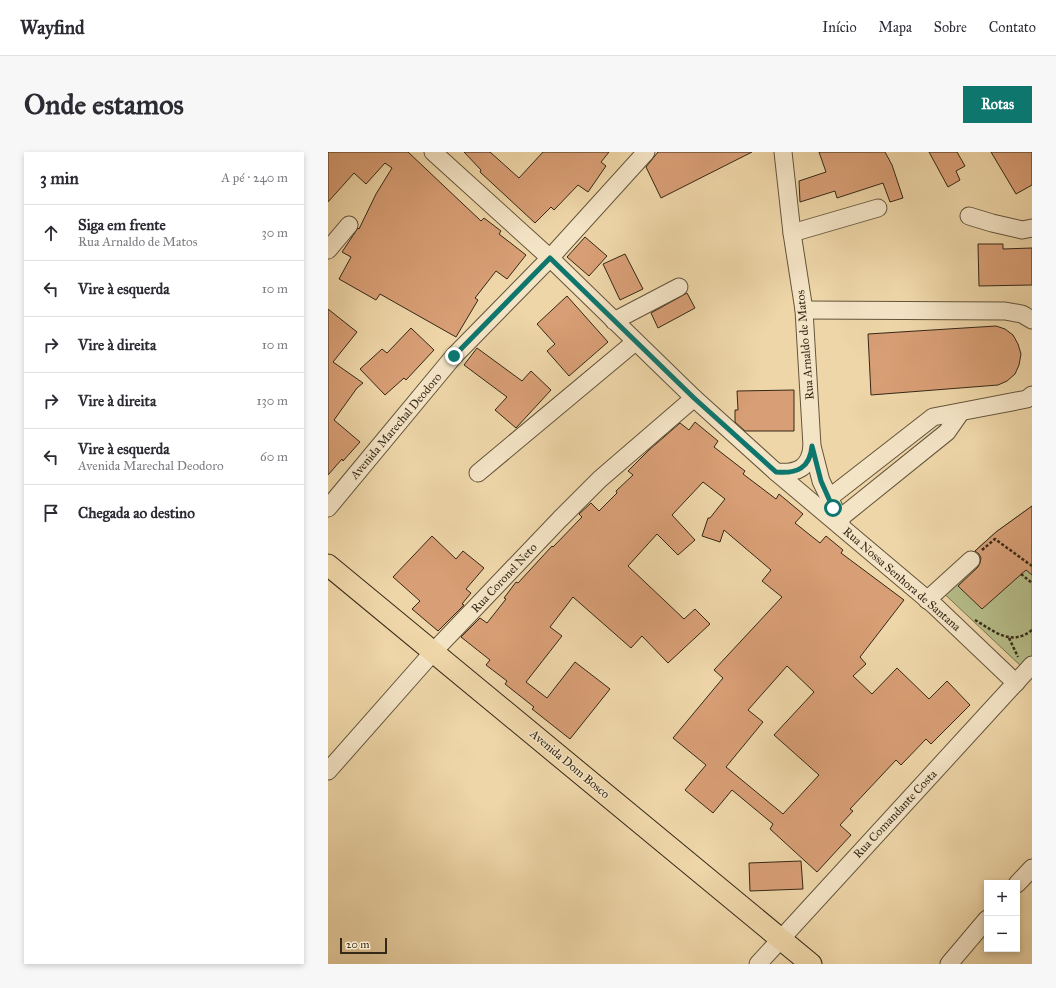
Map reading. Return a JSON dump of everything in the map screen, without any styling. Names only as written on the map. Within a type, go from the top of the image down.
[{"type":"main road","name":"Avenida Dom Bosco","points":[[328,565],[434,651],[811,964]]},
{"type":"street","name":"Rua Nossa Senhora de Santana","points":[[433,152],[550,258],[694,398],[776,472],[843,526],[927,600],[1016,683]]},
{"type":"street","name":"Avenida Marechal Deodoro","points":[[328,508],[454,356],[550,258],[646,152]]},
{"type":"street","name":"Rua Arnaldo de Matos","points":[[782,152],[792,233],[804,310],[812,446],[821,481],[843,526]]},
{"type":"street","points":[[792,233],[878,208]]},
{"type":"street","points":[[969,216],[1022,230],[1032,228]]},
{"type":"street","points":[[328,250],[349,225]]},
{"type":"street","points":[[614,321],[679,287]]},
{"type":"street","points":[[804,310],[1006,312],[1022,314],[1032,320]]},
{"type":"street","points":[[478,473],[635,342]]},
{"type":"street","points":[[829,498],[933,417],[1027,399],[1032,395]]},
{"type":"street","name":"Rua Coronel Neto","points":[[328,771],[434,651],[560,519],[600,479],[694,398]]},
{"type":"street","points":[[843,526],[947,432],[961,412]]},
{"type":"street","points":[[776,472],[787,472],[800,469],[810,458],[812,446]]},
{"type":"street","points":[[927,600],[971,560]]},
{"type":"street","name":"Rua Comandante Costa","points":[[758,964],[1016,683],[1025,662]]},
{"type":"street","points":[[1020,881],[1032,868]]},
{"type":"street","points":[[950,964],[984,923]]},
{"type":"path","points":[[971,560],[995,539],[1032,566]]},
{"type":"path","points":[[1021,574],[1032,583]]},
{"type":"path","points":[[970,617],[1002,636],[1009,638],[1023,636],[1032,630]]},
{"type":"path","points":[[1009,638],[1025,662]]},
{"type":"green space","points":[[1032,506],[1032,656],[1022,667],[936,586],[996,532]]},
{"type":"building","points":[[328,152],[408,152],[481,221],[484,218],[501,231],[499,234],[526,255],[507,279],[496,271],[475,298],[478,300],[456,337],[380,294],[376,300],[339,279],[351,257],[342,252],[358,228],[359,229],[376,194],[392,168],[385,163],[366,184],[354,173],[328,202]]},
{"type":"building","points":[[464,152],[490,152],[519,178],[543,152],[609,152],[601,162],[606,166],[588,192],[578,185],[554,210],[551,207],[535,223],[480,172],[481,170]]},
{"type":"building","points":[[658,152],[752,152],[661,198],[646,167]]},
{"type":"building","points":[[819,152],[885,152],[892,165],[903,198],[890,202],[883,183],[837,198],[835,191],[800,202],[799,181],[826,172]]},
{"type":"building","points":[[929,152],[957,152],[965,166],[956,171],[960,180],[948,187]]},
{"type":"building","points":[[991,152],[1032,152],[1032,185],[1016,194]]},
{"type":"building","points":[[585,237],[607,256],[589,276],[567,257]]},
{"type":"building","points":[[978,244],[1003,244],[1003,249],[1032,248],[1032,285],[979,286]]},
{"type":"building","points":[[625,254],[643,289],[620,300],[603,264]]},
{"type":"building","points":[[687,293],[695,308],[658,328],[651,313]]},
{"type":"building","points":[[567,296],[608,342],[569,376],[547,351],[555,344],[537,324]]},
{"type":"building","points":[[328,309],[357,332],[333,362],[363,383],[357,388],[334,420],[360,442],[328,475]]},
{"type":"building","points":[[996,326],[1005,329],[1013,335],[1021,354],[1019,365],[1015,374],[1007,381],[998,385],[871,395],[868,334]]},
{"type":"building","points":[[411,328],[434,350],[406,380],[404,378],[385,395],[360,369],[382,349],[387,353]]},
{"type":"building","points":[[477,348],[522,381],[531,371],[551,390],[516,428],[495,410],[507,397],[464,365]]},
{"type":"building","points":[[794,390],[794,431],[745,431],[735,422],[735,410],[738,410],[737,391]]},
{"type":"building","points":[[695,422],[718,441],[714,447],[745,471],[743,474],[776,499],[779,494],[803,514],[795,523],[820,543],[826,536],[843,550],[841,553],[904,600],[860,657],[866,664],[853,676],[872,694],[897,668],[929,699],[947,681],[970,705],[931,744],[926,739],[901,765],[896,760],[850,809],[853,811],[840,825],[851,835],[817,872],[770,829],[773,824],[732,790],[713,813],[685,790],[706,765],[673,738],[723,678],[714,670],[782,597],[762,581],[771,570],[724,530],[720,542],[702,536],[708,518],[710,518],[725,499],[703,482],[672,515],[695,540],[678,555],[657,534],[628,566],[684,619],[695,609],[710,624],[668,663],[642,636],[631,648],[573,597],[550,627],[562,636],[526,682],[547,698],[575,662],[610,689],[570,739],[532,709],[534,707],[505,684],[507,681],[486,665],[490,660],[461,637],[480,618],[487,623],[506,599],[504,598],[516,582],[518,583],[552,546],[553,547],[582,517],[579,514],[591,503],[599,511],[617,493],[616,491],[633,475],[628,471],[649,450],[680,423],[689,430]],"holes":[[[787,666],[814,692],[774,735],[819,775],[783,814],[726,767],[763,722],[748,710]]]},
{"type":"building","points":[[1032,506],[1032,575],[1026,570],[982,609],[958,586],[978,567],[980,563],[981,558],[975,551],[996,532]]},
{"type":"building","points":[[432,536],[456,559],[463,551],[484,568],[466,589],[471,593],[462,604],[464,605],[438,631],[412,609],[420,601],[393,577]]},
{"type":"building","points":[[801,861],[803,889],[750,891],[749,863]]},
{"type":"route","points":[[454,356],[550,258],[694,398],[776,472],[794,472],[800,469],[810,458],[812,446],[821,481],[833,508]]}]
